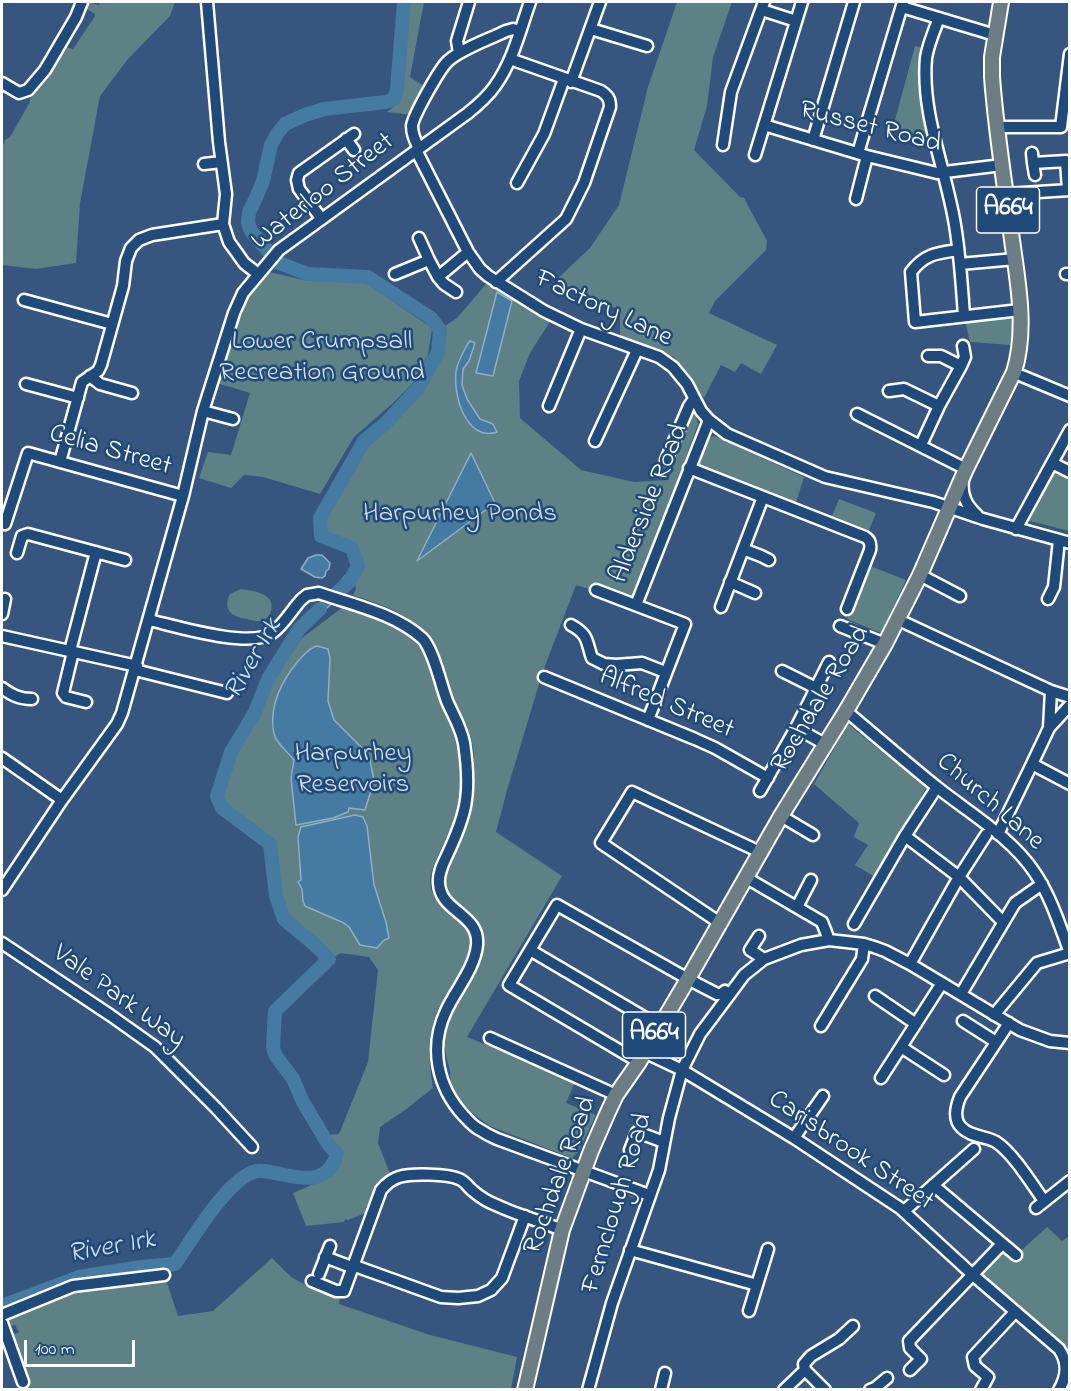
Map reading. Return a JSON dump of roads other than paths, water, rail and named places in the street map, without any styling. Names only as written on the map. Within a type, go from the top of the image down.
[{"type":"main road","name":"Rochdale Road","points":[[525,1389],[561,1230],[616,1095],[688,979],[781,816],[885,644],[920,574],[965,471],[1014,372],[1018,360],[1020,310],[992,77],[992,57],[1001,2]]},
{"type":"street","points":[[2,83],[19,93],[33,86],[76,17],[82,2]]},
{"type":"street","points":[[207,2],[221,162],[226,194],[223,224],[229,242],[244,263],[258,274]]},
{"type":"street","points":[[470,2],[457,41],[459,53],[509,30],[520,31]]},
{"type":"street","name":"Waterloo Street","points":[[2,890],[62,800],[117,724],[125,707],[183,496],[203,411],[236,308],[243,293],[279,250],[481,102],[494,88],[510,59],[530,2]]},
{"type":"street","points":[[517,183],[544,134],[591,30],[600,2]]},
{"type":"street","points":[[755,155],[802,2]]},
{"type":"street","points":[[813,140],[854,2]]},
{"type":"street","points":[[856,199],[862,154],[902,4],[995,35]]},
{"type":"street","points":[[723,145],[731,92],[763,6],[796,21]]},
{"type":"street","points":[[939,18],[926,56],[926,83],[930,123],[955,225],[964,316]]},
{"type":"street","points":[[591,30],[647,46]]},
{"type":"street","name":"Factory Lane","points":[[459,53],[443,68],[414,119],[412,132],[468,252],[480,269],[496,282],[544,311],[581,329],[659,357],[673,367],[687,384],[694,399],[709,420],[727,434],[825,477],[929,500],[983,519],[1064,542]]},
{"type":"street","points":[[997,127],[1061,127],[1070,54]]},
{"type":"street","points":[[496,282],[566,219],[584,183],[610,107],[610,100],[601,91],[510,59]]},
{"type":"street","name":"Russet Road","points":[[764,125],[937,173],[1002,165]]},
{"type":"street","points":[[321,219],[299,189],[297,180],[299,173],[350,137],[354,150]]},
{"type":"street","points":[[1006,194],[1069,190],[1068,161],[1032,158],[1035,175]]},
{"type":"street","points":[[204,164],[221,162]]},
{"type":"street","points":[[60,462],[82,382],[100,369],[123,286],[127,256],[131,248],[139,240],[152,234],[223,224]]},
{"type":"street","points":[[419,238],[438,277],[456,292]]},
{"type":"street","points":[[958,250],[934,253],[918,262],[911,272],[915,322],[1020,310]]},
{"type":"street","points":[[438,277],[468,252]]},
{"type":"street","points":[[960,264],[1015,259]]},
{"type":"street","points":[[395,274],[429,260]]},
{"type":"street","points":[[24,300],[112,324]]},
{"type":"street","points":[[549,406],[581,329]]},
{"type":"street","points":[[921,445],[965,357],[963,346]]},
{"type":"street","points":[[595,441],[637,350]]},
{"type":"street","points":[[928,356],[941,356],[961,366]]},
{"type":"street","points":[[90,376],[99,384],[132,393]]},
{"type":"street","points":[[1022,376],[1070,396]]},
{"type":"street","points":[[26,384],[78,398]]},
{"type":"street","points":[[889,392],[904,389],[939,406]]},
{"type":"street","points":[[666,460],[694,399]]},
{"type":"street","points":[[203,411],[233,419]]},
{"type":"street","points":[[857,414],[921,445],[965,471],[962,485],[965,501],[970,509],[983,519]]},
{"type":"street","name":"Alderside Road","points":[[636,605],[709,420]]},
{"type":"street","points":[[1016,529],[1070,430]]},
{"type":"street","name":"Celia Street","points":[[5,524],[24,452],[183,496]]},
{"type":"street","points":[[1052,463],[1070,471]]},
{"type":"street","points":[[689,468],[868,539],[870,550],[847,609]]},
{"type":"street","points":[[721,607],[763,497]]},
{"type":"street","points":[[17,553],[22,536],[28,534],[125,560]]},
{"type":"street","points":[[1048,599],[1054,587],[1064,542]]},
{"type":"street","points":[[743,549],[769,560]]},
{"type":"street","points":[[86,702],[66,697],[63,693],[96,552]]},
{"type":"street","points":[[920,574],[960,596]]},
{"type":"street","points":[[730,582],[755,592]]},
{"type":"street","name":"Alderside Road","points":[[596,590],[685,624],[648,720]]},
{"type":"street","points":[[149,620],[203,634],[260,638],[274,632],[302,598],[318,593],[389,617],[401,623],[427,643],[448,704],[464,741],[467,772],[465,805],[459,827],[438,880],[444,900],[468,920],[475,931],[477,944],[473,961],[440,1027],[436,1053],[440,1078],[453,1104],[475,1127],[497,1139],[650,1195]]},
{"type":"street","points":[[2,614],[5,598]]},
{"type":"street","points":[[903,622],[1051,692],[1070,697]]},
{"type":"street","points":[[571,625],[582,631],[592,658],[604,664],[642,663],[665,672]]},
{"type":"street","points":[[840,626],[885,644]]},
{"type":"street","points":[[2,636],[136,668],[226,693]]},
{"type":"street","points":[[760,791],[796,728],[829,662]]},
{"type":"street","points":[[782,671],[816,688]]},
{"type":"street","name":"Alfred Street","points":[[544,677],[715,748],[768,778]]},
{"type":"street","points":[[2,688],[12,696],[32,699]]},
{"type":"street","points":[[1049,728],[1051,692]]},
{"type":"street","points":[[998,834],[1049,728],[1070,705]]},
{"type":"street","name":"Church Lane","points":[[846,711],[1022,856],[1042,884],[1070,953]]},
{"type":"street","points":[[796,728],[825,744]]},
{"type":"street","points":[[2,758],[62,800]]},
{"type":"street","points":[[1032,764],[1070,784]]},
{"type":"street","points":[[854,924],[936,787]]},
{"type":"street","points":[[720,923],[601,843],[632,792],[760,852]]},
{"type":"street","points":[[781,816],[813,835]]},
{"type":"street","points":[[905,836],[959,877],[1003,922]]},
{"type":"street","points":[[910,964],[959,877],[986,836]]},
{"type":"street","points":[[746,877],[822,922],[829,940]]},
{"type":"street","points":[[797,907],[811,880]]},
{"type":"street","points":[[961,994],[1015,903],[1042,884]]},
{"type":"street","points":[[659,1026],[530,950],[557,905],[717,994],[725,991],[730,994]]},
{"type":"street","points":[[759,936],[750,950],[764,959]]},
{"type":"street","name":"Fernclough Road","points":[[588,1389],[612,1303],[659,1170],[682,1070],[700,1034],[744,975],[764,959],[801,945],[829,940],[864,944],[885,951],[910,964],[994,1016],[1040,1038],[1070,1043]]},
{"type":"street","name":"Vale Park Way","points":[[2,944],[155,1047],[252,1147]]},
{"type":"street","points":[[821,1026],[862,959],[864,944]]},
{"type":"street","name":"Carisbrook Street","points":[[530,950],[509,985],[641,1057],[682,1070],[794,1138],[904,1211],[973,1275],[1053,1343],[1063,1355],[1066,1365],[1066,1374],[1059,1389]]},
{"type":"street","points":[[994,1016],[1037,963],[1070,953]]},
{"type":"street","points":[[881,1078],[942,983]]},
{"type":"street","points":[[874,996],[916,1024]]},
{"type":"street","points":[[963,1021],[996,1042]]},
{"type":"street","points":[[1009,1023],[960,1097],[955,1108],[958,1124],[968,1132],[999,1144],[1010,1155],[1040,1204],[1070,1181]]},
{"type":"street","points":[[490,1038],[616,1095]]},
{"type":"street","points":[[901,1047],[944,1075]]},
{"type":"street","points":[[794,1138],[822,1096]]},
{"type":"street","points":[[630,1150],[637,1132],[664,1142]]},
{"type":"street","points":[[904,1211],[974,1149]]},
{"type":"street","points":[[330,1246],[315,1278],[336,1291],[343,1292],[381,1190],[398,1177],[409,1175],[456,1177],[485,1200],[561,1230]]},
{"type":"street","points":[[933,1185],[1016,1255]]},
{"type":"street","points":[[325,1257],[441,1297],[478,1296],[491,1290],[502,1278],[525,1216]]},
{"type":"street","points":[[910,1370],[921,1359],[910,1348],[909,1341],[1002,1244]]},
{"type":"street","points":[[749,1311],[768,1249]]},
{"type":"street","points":[[630,1250],[757,1285]]},
{"type":"street","points":[[2,1315],[73,1286],[164,1275]]},
{"type":"street","points":[[981,1389],[988,1377],[975,1366],[973,1357],[1015,1312]]},
{"type":"street","points":[[2,1323],[23,1382]]},
{"type":"street","points":[[783,1389],[805,1367],[812,1356],[839,1339],[853,1326]]},
{"type":"street","points":[[805,1367],[825,1389]]},
{"type":"street","points":[[661,1389],[665,1373]]},
{"type":"street","points":[[870,1389],[875,1388],[887,1378]]},
{"type":"water","points":[[497,292],[512,301],[493,376],[476,373]]},
{"type":"water","points":[[470,341],[475,343],[469,361],[463,369],[462,385],[467,399],[480,419],[493,424],[497,432],[486,433],[476,430],[463,412],[459,401],[456,388],[457,367]]},
{"type":"water","points":[[471,453],[495,503],[417,561]]},
{"type":"water","points":[[322,555],[330,563],[329,569],[322,578],[315,577],[301,569],[308,558]]},
{"type":"water","points":[[345,576],[354,582],[345,592],[310,623],[303,619],[335,588]]},
{"type":"water","points":[[317,646],[328,649],[330,658],[328,701],[334,720],[369,755],[374,781],[365,810],[349,808],[348,812],[333,818],[296,825],[291,778],[294,760],[275,737],[273,714],[278,694],[287,676],[305,653]]},
{"type":"water","points":[[355,815],[363,817],[367,826],[374,885],[389,938],[377,948],[360,945],[344,923],[305,906],[302,889],[298,882],[301,880],[298,837],[301,827]]},
{"type":"waterway","name":"River Irk","points":[[338,592],[349,582],[358,566],[352,548],[321,536],[320,518],[364,441],[386,423],[419,387],[438,352],[440,330],[431,318],[368,277],[308,274],[279,263],[250,229],[249,212],[263,181],[271,145],[285,124],[324,109],[386,102],[394,99],[397,89],[404,2]]},
{"type":"waterway","name":"River Irk","points":[[2,1306],[79,1277],[175,1264],[223,1197],[246,1175],[260,1171],[307,1178],[315,1177],[322,1175],[333,1163],[337,1154],[328,1144],[303,1102],[293,1079],[276,1056],[273,1048],[275,1011],[329,959],[284,919],[276,896],[270,844],[222,808],[217,796],[231,752],[255,712],[268,679],[299,629],[320,609]]},
{"type":"park label","name":"Lower Crumpsall Recreation Ground","points":[[322,360]]},
{"type":"park label","name":"Harpurhey Ponds","points":[[460,516]]},
{"type":"park label","name":"Harpurhey Reservoirs","points":[[353,772]]}]
